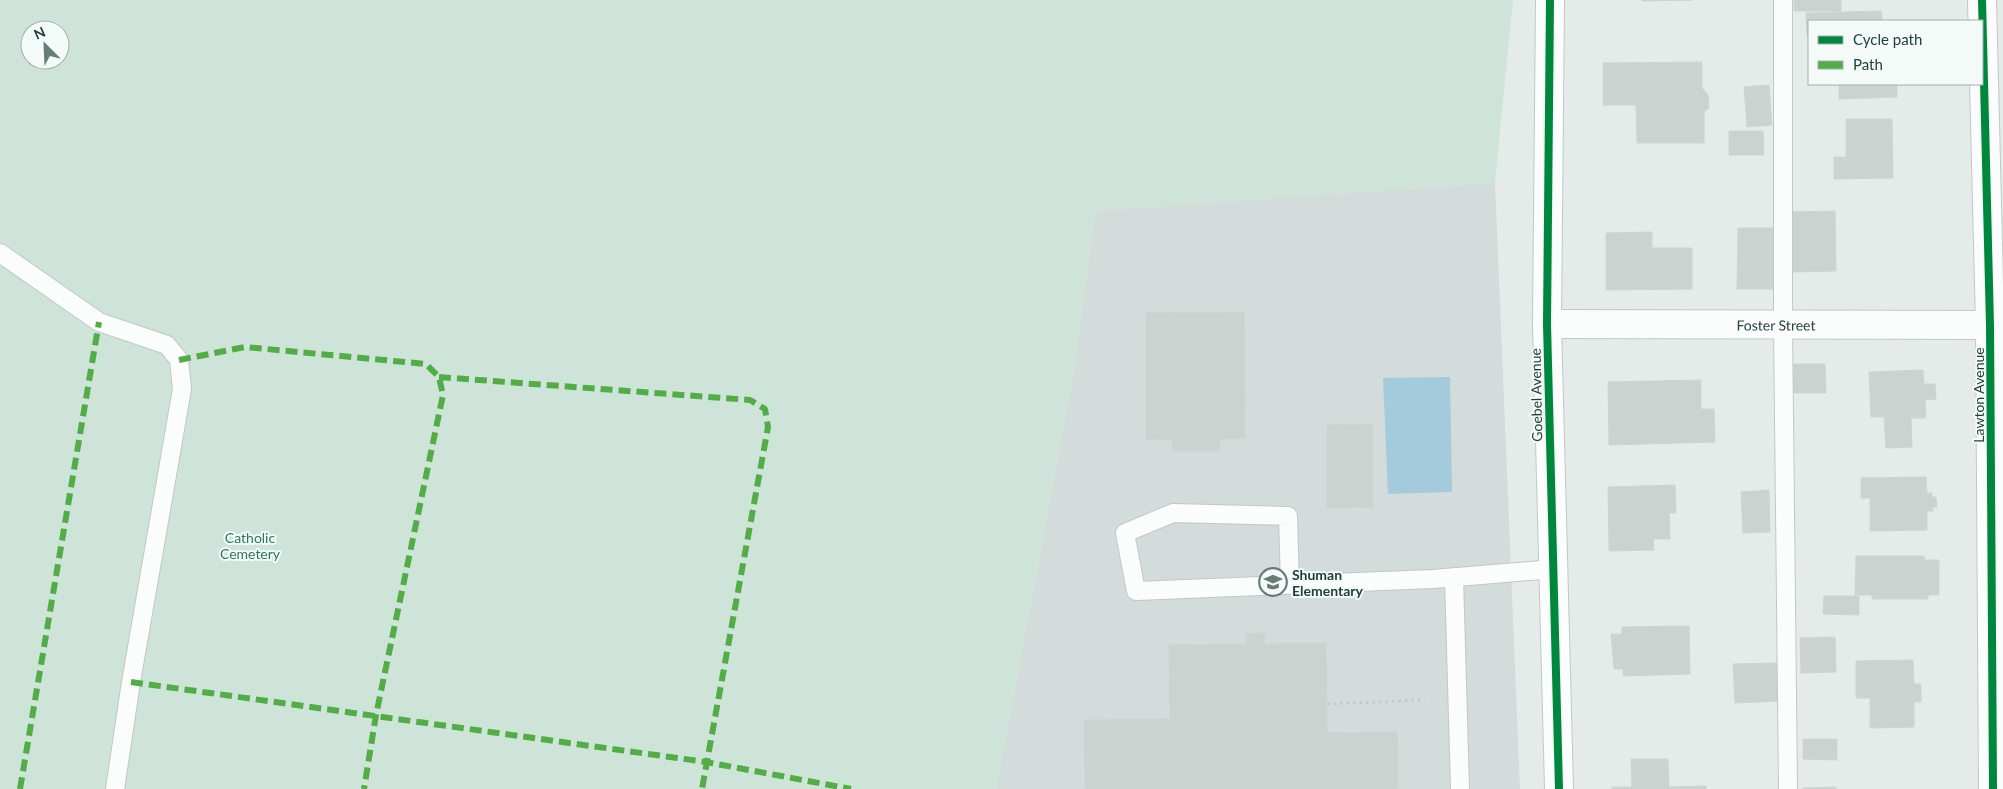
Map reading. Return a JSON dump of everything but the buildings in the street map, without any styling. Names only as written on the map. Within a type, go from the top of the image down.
[{"type":"street","name":"Goebel Avenue","points":[[1550,0],[1547,324],[1559,789]]},
{"type":"street","name":"Lawton Avenue","points":[[1982,0],[1983,20]]},
{"type":"street","name":"Lawton Avenue","points":[[1983,23],[1996,325],[1993,789]]},
{"type":"street","name":"Foster Street","points":[[1547,324],[1996,325]]},
{"type":"lane","points":[[1783,0],[1783,324],[1788,789]]},
{"type":"lane","points":[[0,253],[99,322],[167,345],[179,360],[182,388],[133,672],[115,789]]},
{"type":"lane","points":[[1290,585],[1288,516],[1173,513],[1125,533],[1136,591],[1290,585],[1454,577],[1553,568]]},
{"type":"lane","points":[[1454,577],[1460,789]]},
{"type":"path","points":[[1327,704],[1425,700]]},
{"type":"shaded area","name":"Shuman Elementary","points":[[1495,182],[1520,789],[996,789],[1073,375],[1095,211]]},
{"type":"green space","name":"Catholic Cemetery","points":[[0,0],[1513,0],[1495,182],[1095,211],[1073,375],[996,789],[0,789]]},
{"type":"water","points":[[1450,377],[1452,492],[1388,494],[1383,378]]},
{"type":"marked path","points":[[20,789],[99,322]]},
{"type":"marked path","points":[[179,360],[245,347],[426,364],[439,377],[443,395],[376,715],[364,789]]},
{"type":"marked path","points":[[439,377],[750,400],[765,409],[768,427],[702,789]]},
{"type":"marked path","points":[[131,682],[706,762],[851,789]]},
{"type":"cycle path","points":[[1550,0],[1547,324],[1559,789]]},
{"type":"cycle path","points":[[1982,0],[1982,20]]},
{"type":"cycle path","points":[[1983,41],[1990,325],[1993,789]]},
{"type":"place","name":"Shuman Elementary","points":[[1273,582]]}]
